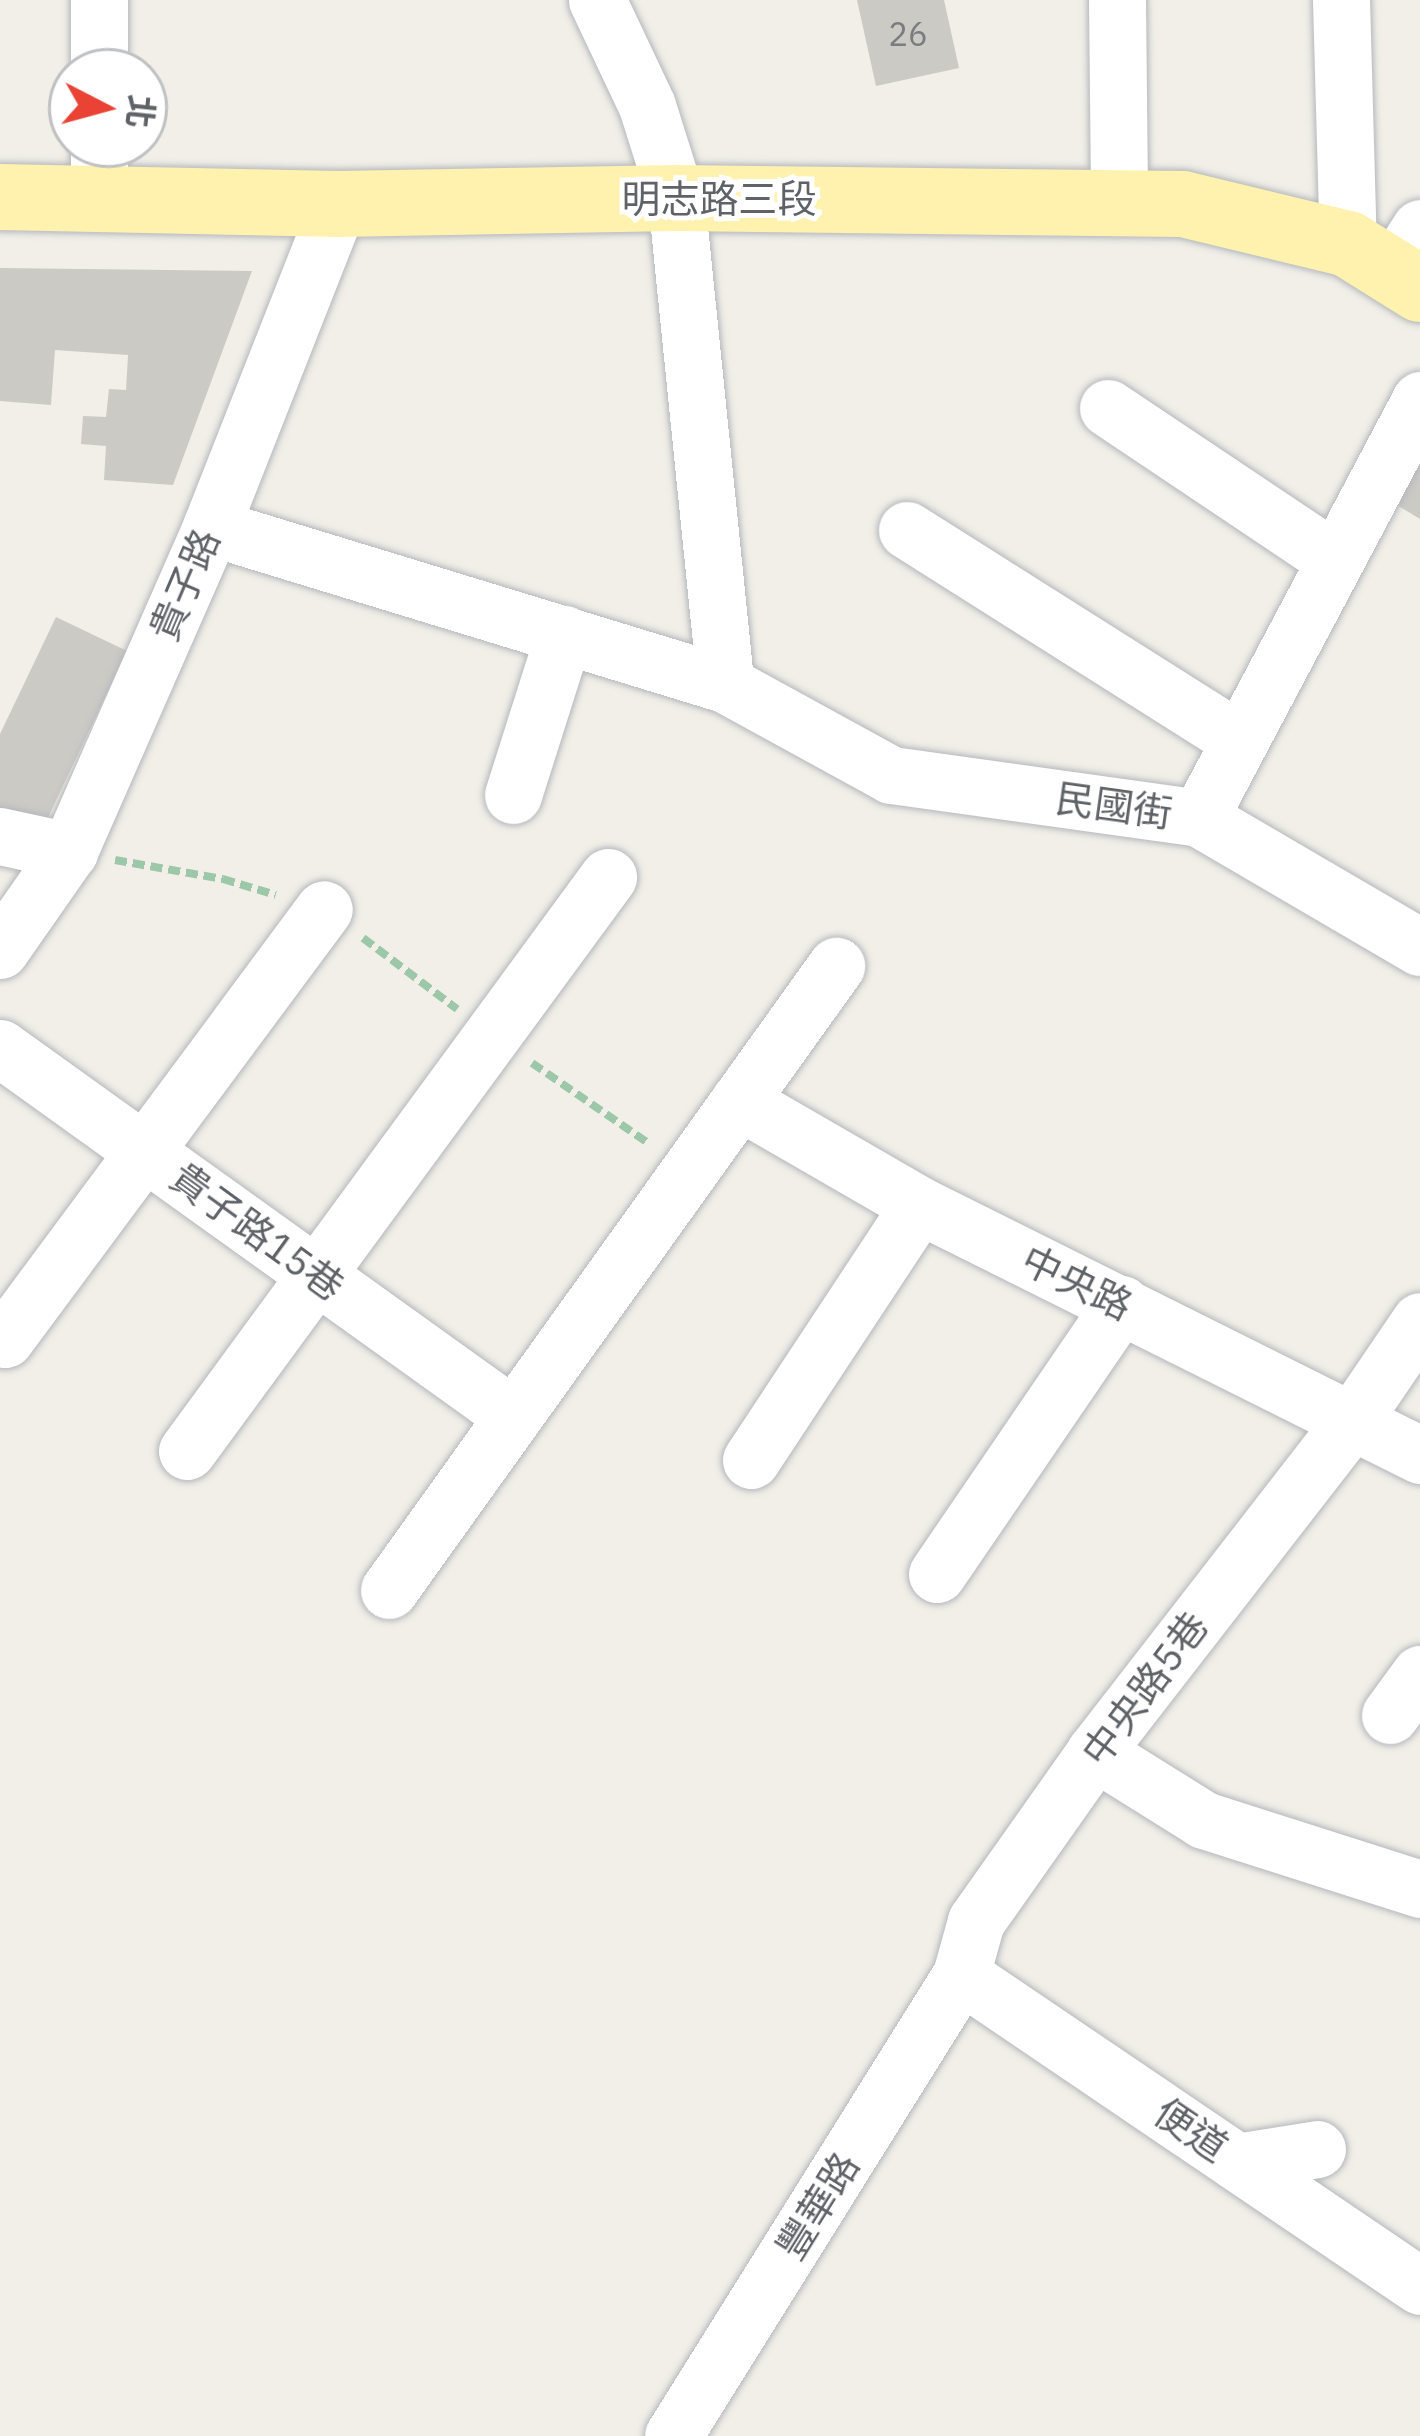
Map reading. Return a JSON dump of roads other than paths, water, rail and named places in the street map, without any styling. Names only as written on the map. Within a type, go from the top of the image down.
[{"type":"main road","name":"明志路三段","points":[[0,197],[99,170],[338,204],[676,198],[1183,204],[1395,258]]},
{"type":"street","points":[[99,0],[99,48]]},
{"type":"street","points":[[597,0],[647,106],[676,198],[725,684]]},
{"type":"street","points":[[1117,0],[1119,203]]},
{"type":"street","points":[[1341,0],[1395,258]]},
{"type":"street","name":"貴子路","points":[[0,950],[69,851],[211,527],[338,204]]},
{"type":"street","name":"民國街","points":[[211,527],[725,684],[891,776],[1198,818],[1332,558],[1420,400]]},
{"type":"street","points":[[1108,408],[1332,558]]},
{"type":"street","points":[[908,530],[1239,740]]},
{"type":"street","points":[[513,795],[564,634]]},
{"type":"street","points":[[1198,818],[1420,947]]},
{"type":"street","points":[[0,836],[69,851]]},
{"type":"street","points":[[187,1451],[608,877]]},
{"type":"street","points":[[5,1340],[324,909]]},
{"type":"street","points":[[389,1590],[836,966]]},
{"type":"street","name":"貴子路15巷","points":[[0,1048],[513,1417]]},
{"type":"street","name":"中央路","points":[[739,1102],[919,1205],[1354,1418],[1420,1456]]},
{"type":"street","points":[[751,1460],[919,1205]]},
{"type":"street","points":[[937,1574],[1121,1304]]},
{"type":"street","name":"中央路5巷","points":[[962,1975],[976,1921],[1095,1752],[1354,1418],[1420,1321]]},
{"type":"street","points":[[1095,1752],[1204,1820],[1420,1889]]},
{"type":"street","name":"便道","points":[[962,1975],[1420,2286]]},
{"type":"street","name":"豐華路","points":[[673,2436],[962,1975]]},
{"type":"street","points":[[1237,2162],[1317,2149]]}]
